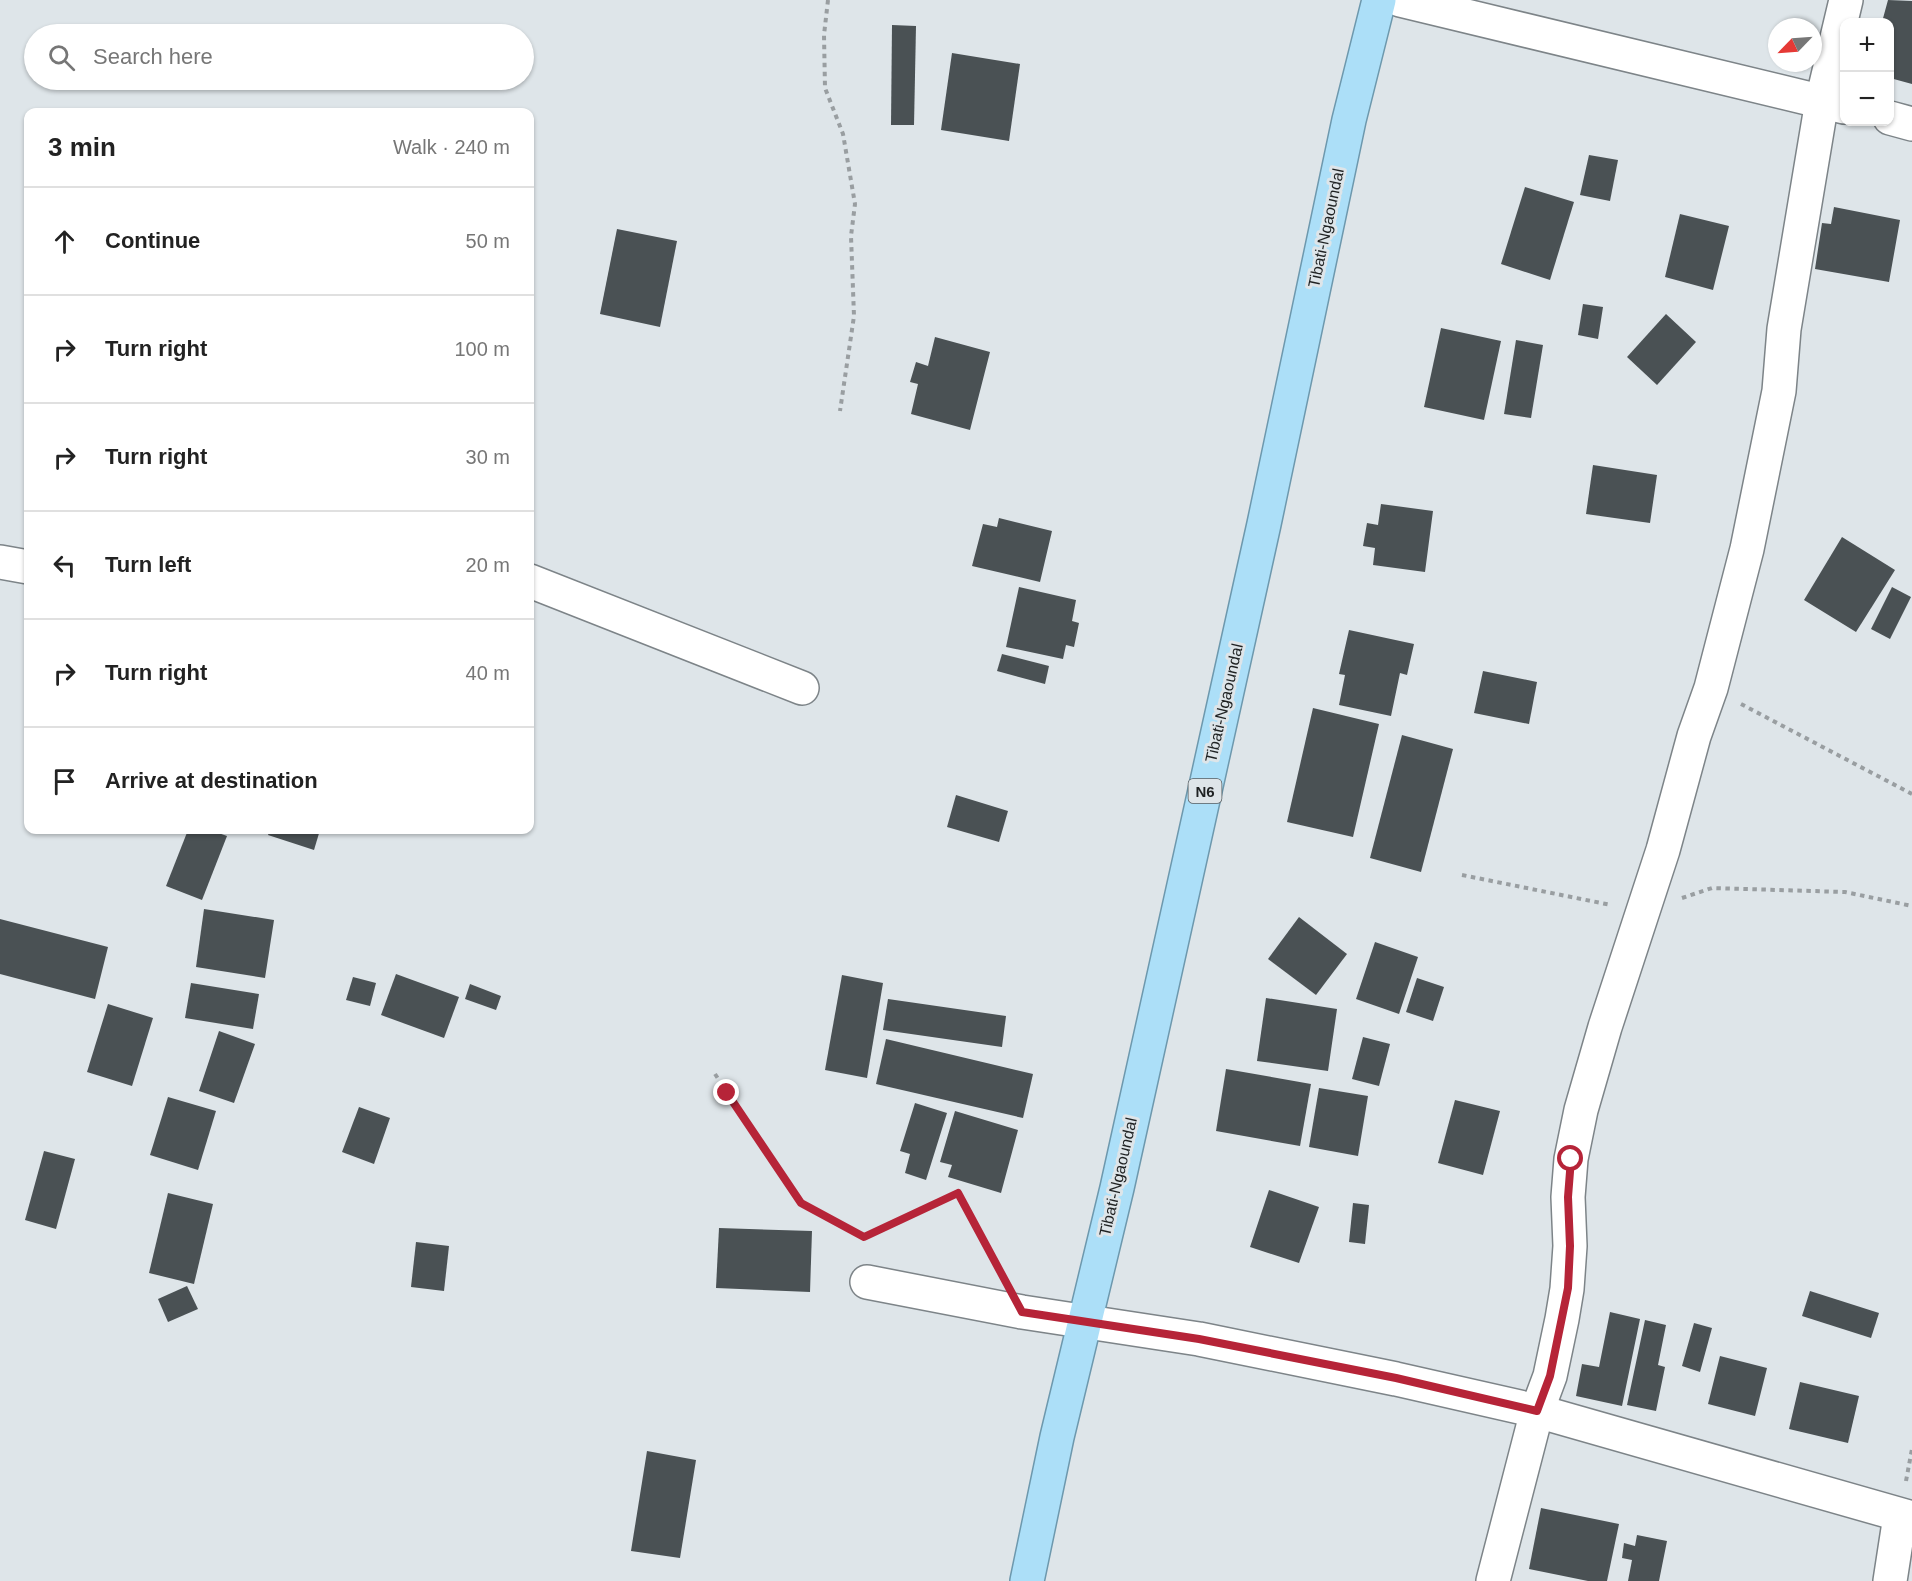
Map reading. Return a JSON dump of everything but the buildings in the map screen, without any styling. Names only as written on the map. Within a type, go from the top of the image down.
[{"type":"highway","name":"Tibati-Ngaoundal","points":[[1027,1581],[1057,1437],[1116,1188],[1264,524],[1349,120],[1379,0]]},
{"type":"street","points":[[1400,0],[1833,104]]},
{"type":"street","points":[[1493,1581],[1537,1411],[1550,1376],[1568,1288],[1570,1246],[1568,1197],[1571,1159],[1581,1110],[1605,1027],[1663,850],[1694,736],[1711,688],[1747,549],[1779,391],[1784,329],[1833,104],[1846,0]]},
{"type":"street","points":[[1894,119],[1912,124]]},
{"type":"street","points":[[0,562],[24,566]]},
{"type":"street","points":[[534,583],[802,688]]},
{"type":"street","points":[[867,1282],[1022,1312],[1222,1344],[1396,1378],[1537,1411],[1847,1499],[1906,1517],[1890,1581]]},
{"type":"path","points":[[828,0],[824,35],[825,88],[843,134],[855,204],[850,236],[854,316],[840,411]]},
{"type":"path","points":[[1711,688],[1912,794]]},
{"type":"path","points":[[715,1074],[801,1203],[864,1237],[958,1193],[1022,1312]]},
{"type":"route","points":[[727,1093],[801,1203],[864,1237],[958,1193],[1022,1312],[1199,1339],[1396,1378],[1537,1411],[1550,1376],[1568,1288],[1570,1246],[1568,1197],[1571,1159]]}]
